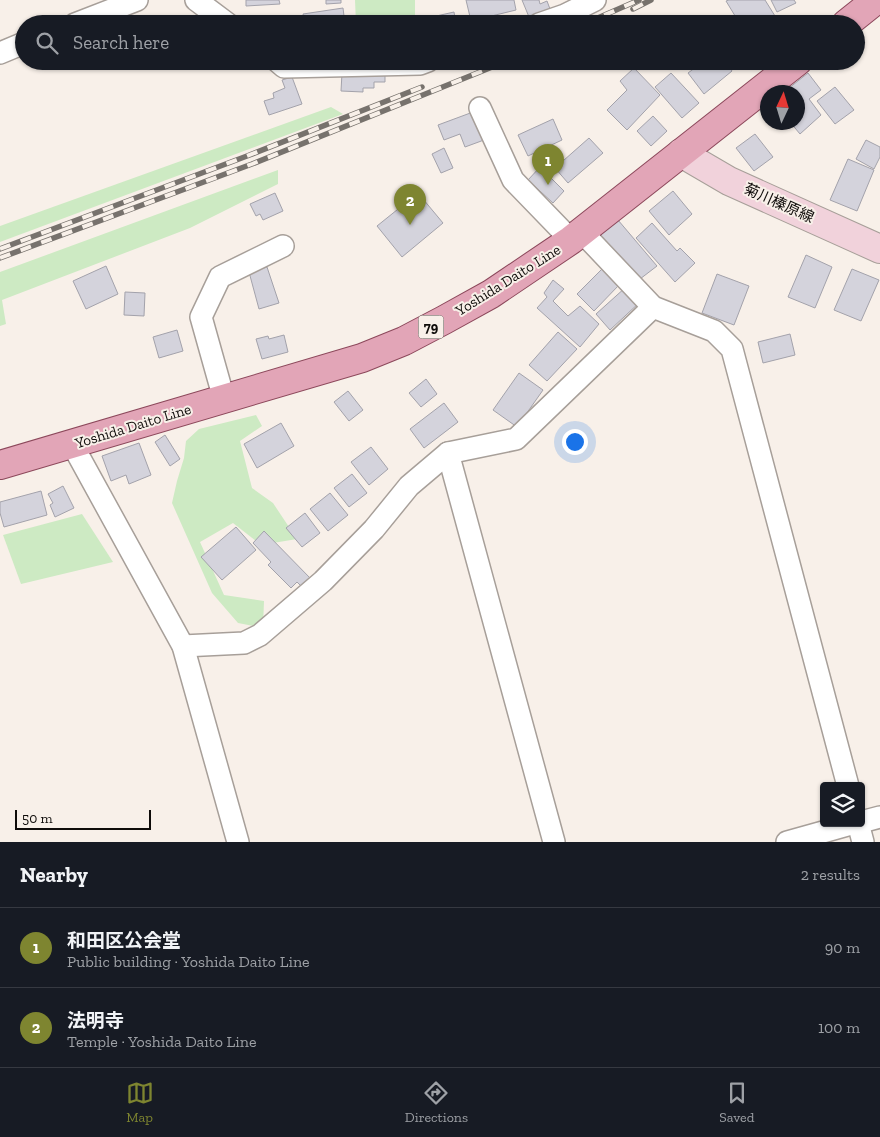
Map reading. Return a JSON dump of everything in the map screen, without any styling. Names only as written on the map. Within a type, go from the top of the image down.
[{"type":"main road","points":[[857,15],[876,0]]},
{"type":"main road","name":"Yoshida Daito Line","points":[[0,465],[362,358],[404,341],[491,294],[577,236],[787,70]]},
{"type":"main road","name":"菊川榛原線","points":[[681,153],[729,181],[880,249]]},
{"type":"street","points":[[98,15],[137,0]]},
{"type":"street","points":[[196,0],[216,15]]},
{"type":"street","points":[[565,15],[595,0]]},
{"type":"street","points":[[0,53],[15,47]]},
{"type":"street","points":[[480,108],[513,180],[577,236],[653,307],[714,331],[732,350],[847,782]]},
{"type":"street","points":[[224,399],[201,317],[220,277],[283,246]]},
{"type":"street","points":[[183,646],[244,643],[260,635],[323,581],[374,529],[409,486],[448,453],[516,439],[653,307]]},
{"type":"street","points":[[72,444],[183,646],[238,842]]},
{"type":"street","points":[[448,453],[554,842]]},
{"type":"street","points":[[865,821],[880,817]]},
{"type":"street","points":[[787,842],[841,827]]},
{"type":"street","points":[[857,827],[863,842]]},
{"type":"green space","points":[[355,0],[415,0],[415,15],[356,15]]},
{"type":"green space","points":[[331,107],[343,114],[0,242],[0,226]]},
{"type":"green space","points":[[278,170],[278,184],[190,228],[2,300],[6,324],[0,326],[0,272]]},
{"type":"green space","points":[[256,415],[262,426],[240,441],[252,488],[273,503],[297,539],[261,545],[233,523],[200,542],[224,595],[264,601],[263,628],[238,623],[212,593],[172,503],[184,458],[186,441],[199,429]]},
{"type":"green space","points":[[82,514],[113,562],[21,584],[3,535]]},
{"type":"building","points":[[246,0],[279,0],[280,4],[246,6]]},
{"type":"building","points":[[326,0],[341,0],[341,3],[326,4]]},
{"type":"building","points":[[466,0],[514,0],[516,10],[496,15],[470,15]]},
{"type":"building","points":[[522,0],[539,0],[540,4],[547,1],[550,9],[534,15],[528,15]]},
{"type":"building","points":[[765,0],[774,15],[735,15],[726,1]]},
{"type":"building","points":[[771,0],[794,0],[796,3],[777,12]]},
{"type":"building","points":[[343,8],[344,15],[303,15]]},
{"type":"building","points":[[454,12],[454,15],[441,15]]},
{"type":"building","points":[[632,70],[636,70],[660,95],[627,130],[607,110],[627,90],[620,81]]},
{"type":"building","points":[[692,70],[732,71],[704,94],[688,73]]},
{"type":"building","points":[[342,73],[385,74],[385,82],[374,82],[374,88],[363,88],[363,92],[341,91]]},
{"type":"building","points":[[671,73],[699,103],[682,118],[655,87]]},
{"type":"building","points":[[808,73],[821,90],[809,99],[821,115],[805,129],[805,85],[793,85]]},
{"type":"building","points":[[292,77],[302,104],[269,115],[264,101],[274,98],[273,93],[285,88],[282,80]]},
{"type":"building","points":[[835,87],[854,110],[835,124],[817,101]]},
{"type":"building","points":[[473,112],[484,140],[465,147],[460,134],[444,140],[438,125]]},
{"type":"building","points":[[653,116],[667,131],[651,146],[637,131]]},
{"type":"building","points":[[553,119],[562,140],[528,156],[518,135]]},
{"type":"building","points":[[755,134],[773,157],[754,171],[736,148]]},
{"type":"building","points":[[589,138],[603,153],[568,183],[555,168]]},
{"type":"building","points":[[866,140],[880,147],[880,157],[874,169],[856,159]]},
{"type":"building","points":[[444,148],[453,168],[441,173],[432,154]]},
{"type":"building","points":[[848,159],[874,170],[857,211],[830,200]]},
{"type":"building","points":[[540,167],[564,191],[553,203],[528,180]]},
{"type":"building","points":[[673,191],[692,214],[669,235],[649,211]]},
{"type":"building","points":[[275,193],[283,211],[263,220],[260,214],[256,216],[250,204]]},
{"type":"building","points":[[418,193],[443,223],[402,257],[377,226]]},
{"type":"building","points":[[618,220],[657,266],[640,279],[598,237]]},
{"type":"building","points":[[652,223],[677,251],[680,248],[695,263],[675,282],[636,238]]},
{"type":"building","points":[[806,255],[832,267],[815,308],[788,297]]},
{"type":"building","points":[[106,266],[118,294],[86,309],[73,281]]},
{"type":"building","points":[[267,267],[279,303],[259,309],[249,272]]},
{"type":"building","points":[[603,268],[619,285],[594,311],[577,294]]},
{"type":"building","points":[[852,269],[879,280],[861,321],[834,310]]},
{"type":"building","points":[[717,274],[749,286],[734,325],[702,313]]},
{"type":"building","points":[[553,280],[564,289],[553,301],[568,316],[580,306],[599,324],[580,347],[537,308],[547,297],[544,293]]},
{"type":"building","points":[[626,287],[640,302],[610,330],[596,314]]},
{"type":"building","points":[[125,292],[145,293],[144,316],[124,315]]},
{"type":"building","points":[[177,330],[183,351],[159,358],[153,337]]},
{"type":"building","points":[[558,332],[577,349],[547,381],[529,365]]},
{"type":"building","points":[[790,334],[795,355],[763,363],[758,342]]},
{"type":"building","points":[[284,335],[288,352],[262,359],[256,339],[268,336],[269,339]]},
{"type":"building","points":[[519,373],[543,390],[517,427],[493,410]]},
{"type":"building","points":[[426,379],[437,394],[421,407],[409,393]]},
{"type":"building","points":[[348,391],[363,410],[349,421],[334,402]]},
{"type":"building","points":[[444,403],[458,422],[424,448],[410,429]]},
{"type":"building","points":[[281,423],[294,446],[257,468],[244,444]]},
{"type":"building","points":[[165,435],[180,459],[170,466],[155,442]]},
{"type":"building","points":[[139,443],[151,475],[129,484],[126,475],[111,481],[102,456]]},
{"type":"building","points":[[371,447],[388,469],[369,485],[351,462]]},
{"type":"building","points":[[352,474],[367,493],[349,507],[334,488]]},
{"type":"building","points":[[63,486],[74,508],[55,517],[50,505],[53,503],[48,494]]},
{"type":"building","points":[[41,491],[47,515],[4,527],[0,513],[0,502]]},
{"type":"building","points":[[330,493],[348,515],[328,531],[310,509]]},
{"type":"building","points":[[305,513],[320,533],[302,547],[286,528]]},
{"type":"building","points":[[236,527],[256,550],[222,580],[201,557]]},
{"type":"building","points":[[264,531],[312,580],[304,589],[297,582],[291,588],[268,565],[271,562],[253,543]]},
{"type":"railway","points":[[605,15],[639,0]]},
{"type":"railway","points":[[633,9],[651,0]]},
{"type":"railway","points":[[0,258],[252,164],[485,70]]},
{"type":"railway","points":[[0,249],[247,156],[422,87]]},
{"type":"place","name":"和田区公会堂","points":[[548,185]]},
{"type":"place","name":"法明寺","points":[[410,225]]}]
